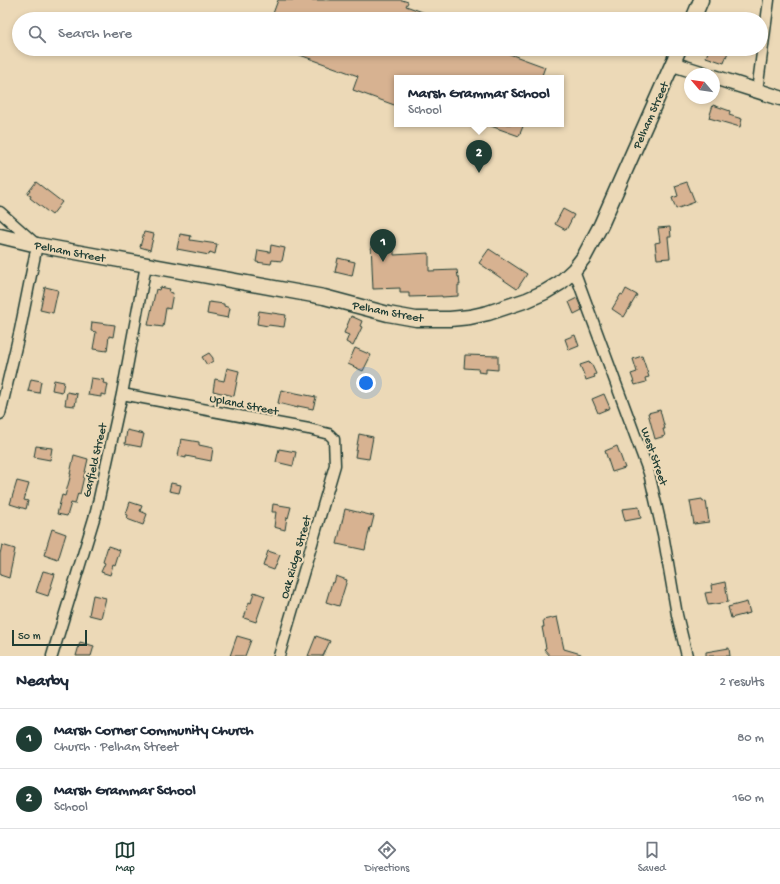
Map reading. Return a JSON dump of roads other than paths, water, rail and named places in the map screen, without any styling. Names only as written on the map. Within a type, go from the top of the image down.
[{"type":"street","points":[[696,12],[701,0]]},
{"type":"street","points":[[767,12],[769,0]]},
{"type":"street","name":"Pelham Street","points":[[0,236],[37,245],[324,297],[403,317],[430,320],[470,317],[488,313],[527,300],[545,292],[574,270],[584,257],[601,225],[676,56]]},
{"type":"street","points":[[757,91],[762,56]]},
{"type":"street","points":[[673,64],[685,68]]},
{"type":"street","points":[[720,79],[780,98]]},
{"type":"street","points":[[0,212],[37,245],[20,330],[0,414]]},
{"type":"street","name":"Garfield Street","points":[[52,656],[96,512],[122,394],[146,265]]},
{"type":"street","name":"West Street","points":[[574,270],[649,472],[663,534],[677,614],[687,656]]},
{"type":"street","name":"Upland Street","points":[[122,394],[329,434],[334,439],[335,465]]},
{"type":"street","name":"Oak Ridge Street","points":[[279,656],[335,465]]},
{"type":"place","name":"Marsh Grammar School","points":[[479,173]]},
{"type":"place","name":"Marsh Corner Community Church","points":[[383,262]]}]
